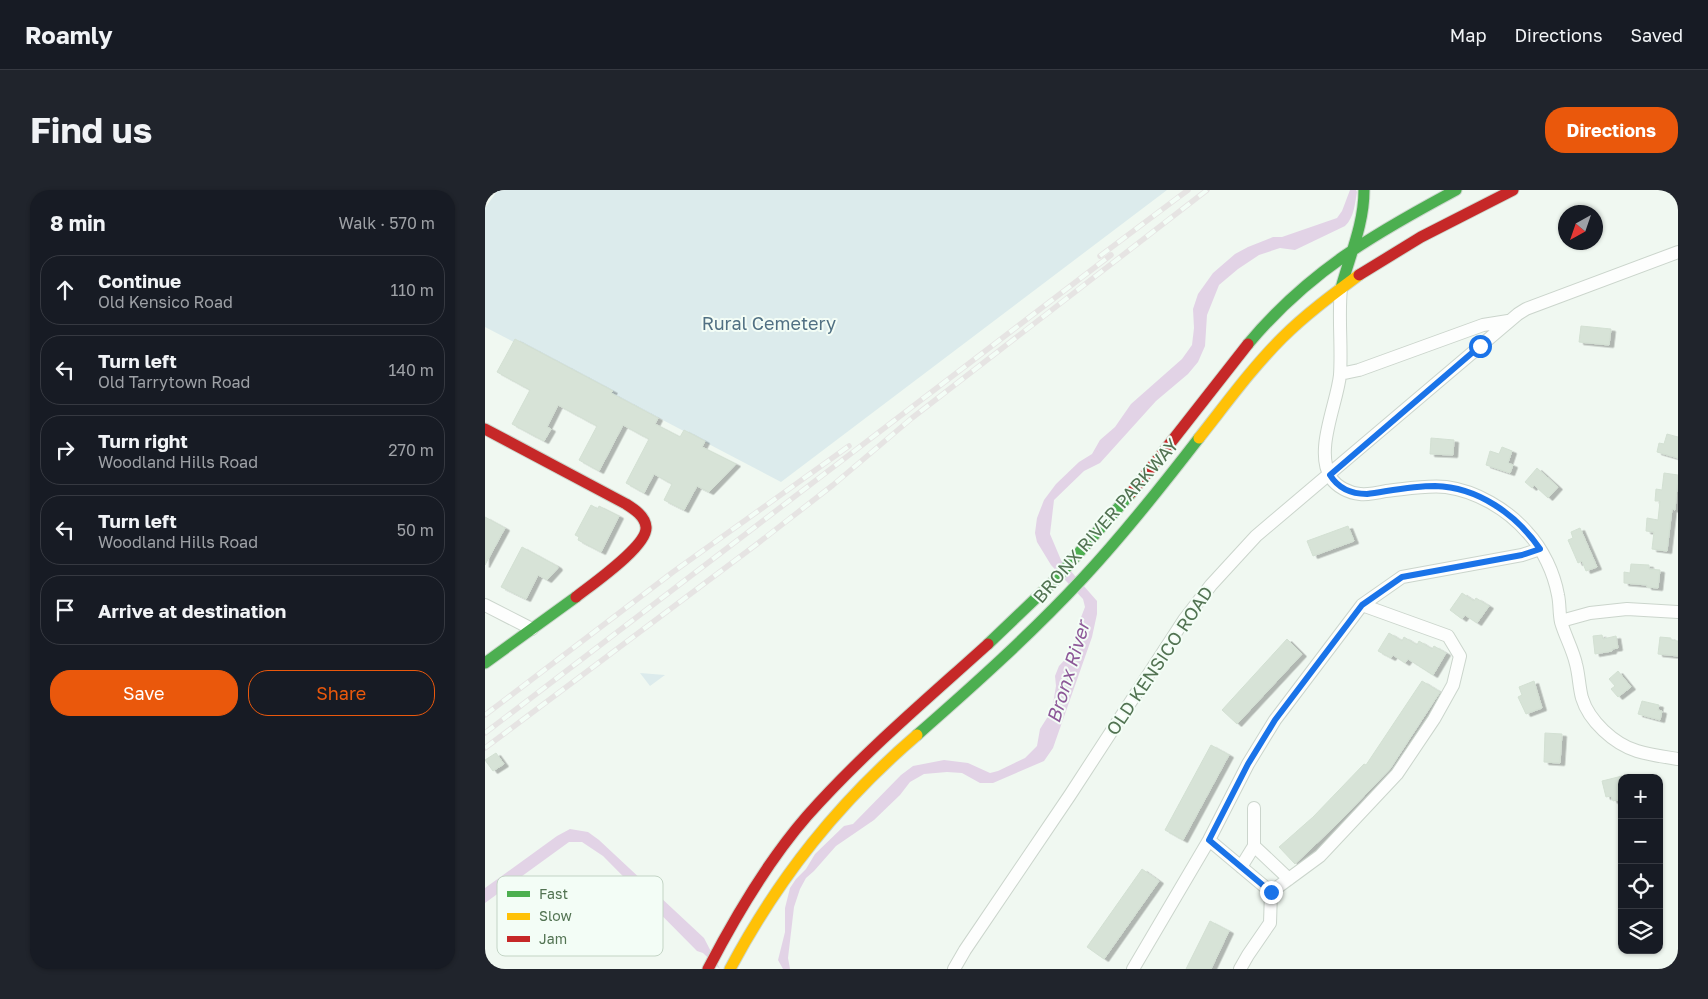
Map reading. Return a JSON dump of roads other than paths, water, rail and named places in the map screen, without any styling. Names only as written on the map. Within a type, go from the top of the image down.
[{"type":"main road","points":[[1341,288],[1351,250],[1361,224],[1364,190]]},
{"type":"main road","name":"BRONX RIVER PARKWAY","points":[[708,969],[743,905],[774,858],[819,803],[863,757],[985,649],[1054,581],[1135,490],[1265,324],[1311,280],[1351,250],[1456,190]]},
{"type":"main road","name":"BRONX RIVER PARKWAY","points":[[729,969],[776,888],[833,816],[877,771],[1003,658],[1068,594],[1149,503],[1268,353],[1297,324],[1341,288],[1411,243],[1513,190]]},
{"type":"main road","points":[[485,429],[626,504],[639,512],[646,521],[647,528],[643,540],[634,550],[561,609],[485,663]]},
{"type":"street","name":"OLD KENSICO ROAD","points":[[954,969],[1184,620],[1211,585],[1256,536],[1509,321],[1526,310],[1678,252]]},
{"type":"street","points":[[1341,288],[1339,312],[1340,374],[1329,424],[1325,455],[1330,475],[1341,488],[1357,494],[1430,486],[1449,487],[1485,500],[1509,516],[1529,533],[1548,562],[1559,596],[1561,621],[1576,663],[1582,698],[1589,714],[1620,743],[1637,751],[1678,760]]},
{"type":"street","name":"OLD KENSICO ROAD","points":[[1340,374],[1359,370],[1483,326],[1509,321]]},
{"type":"street","points":[[1133,969],[1209,840],[1248,764],[1275,720],[1362,605],[1402,577],[1522,555],[1540,549]]},
{"type":"street","points":[[485,605],[532,629]]},
{"type":"street","points":[[1271,892],[1320,856],[1397,774],[1434,719],[1453,685],[1461,656],[1447,636],[1362,605]]},
{"type":"street","points":[[1561,621],[1590,614],[1627,609],[1678,612]]},
{"type":"street","points":[[1241,868],[1254,846],[1254,808]]},
{"type":"street","points":[[1209,840],[1271,892]]},
{"type":"street","points":[[1254,846],[1289,879]]},
{"type":"street","points":[[1240,969],[1270,923],[1271,892]]},
{"type":"water","name":"Bronx River","points":[[1350,190],[1356,190],[1357,192],[1352,215],[1345,226],[1295,250],[1280,248],[1259,255],[1219,285],[1207,315],[1205,346],[1198,362],[1188,374],[1156,401],[1100,463],[1084,471],[1054,500],[1050,534],[1061,560],[1097,601],[1097,614],[1092,637],[1053,748],[1044,761],[993,783],[980,783],[962,773],[947,772],[924,774],[910,782],[900,795],[874,820],[836,846],[806,878],[794,907],[788,958],[790,969],[783,969],[778,960],[785,932],[785,908],[790,888],[806,869],[815,854],[844,826],[853,824],[901,775],[913,766],[944,760],[968,763],[990,773],[1025,758],[1037,746],[1040,729],[1052,710],[1056,686],[1055,676],[1059,666],[1070,654],[1081,627],[1080,620],[1085,607],[1083,599],[1051,565],[1037,542],[1035,533],[1037,518],[1044,500],[1056,484],[1079,462],[1092,454],[1100,440],[1115,427],[1131,404],[1182,359],[1192,345],[1194,328],[1193,309],[1198,294],[1213,273],[1235,254],[1248,247],[1273,237],[1282,237],[1337,218],[1342,211]]},
{"type":"water","points":[[570,829],[588,832],[638,876],[623,876],[603,856],[582,842],[569,842],[522,876],[502,876],[557,836]]},
{"type":"water","points":[[497,879],[497,894],[485,903],[485,888]]},
{"type":"water","points":[[663,900],[704,938],[720,969],[703,953],[697,951],[663,917]]},
{"type":"railway","points":[[1100,256],[1188,190]]},
{"type":"railway","points":[[485,748],[757,544],[833,485],[912,418],[1207,190]]},
{"type":"railway","points":[[485,733],[1111,255]]},
{"type":"railway","points":[[485,715],[673,572],[849,446]]},
{"type":"park label","name":"Rural Cemetery","points":[[769,324]]}]
